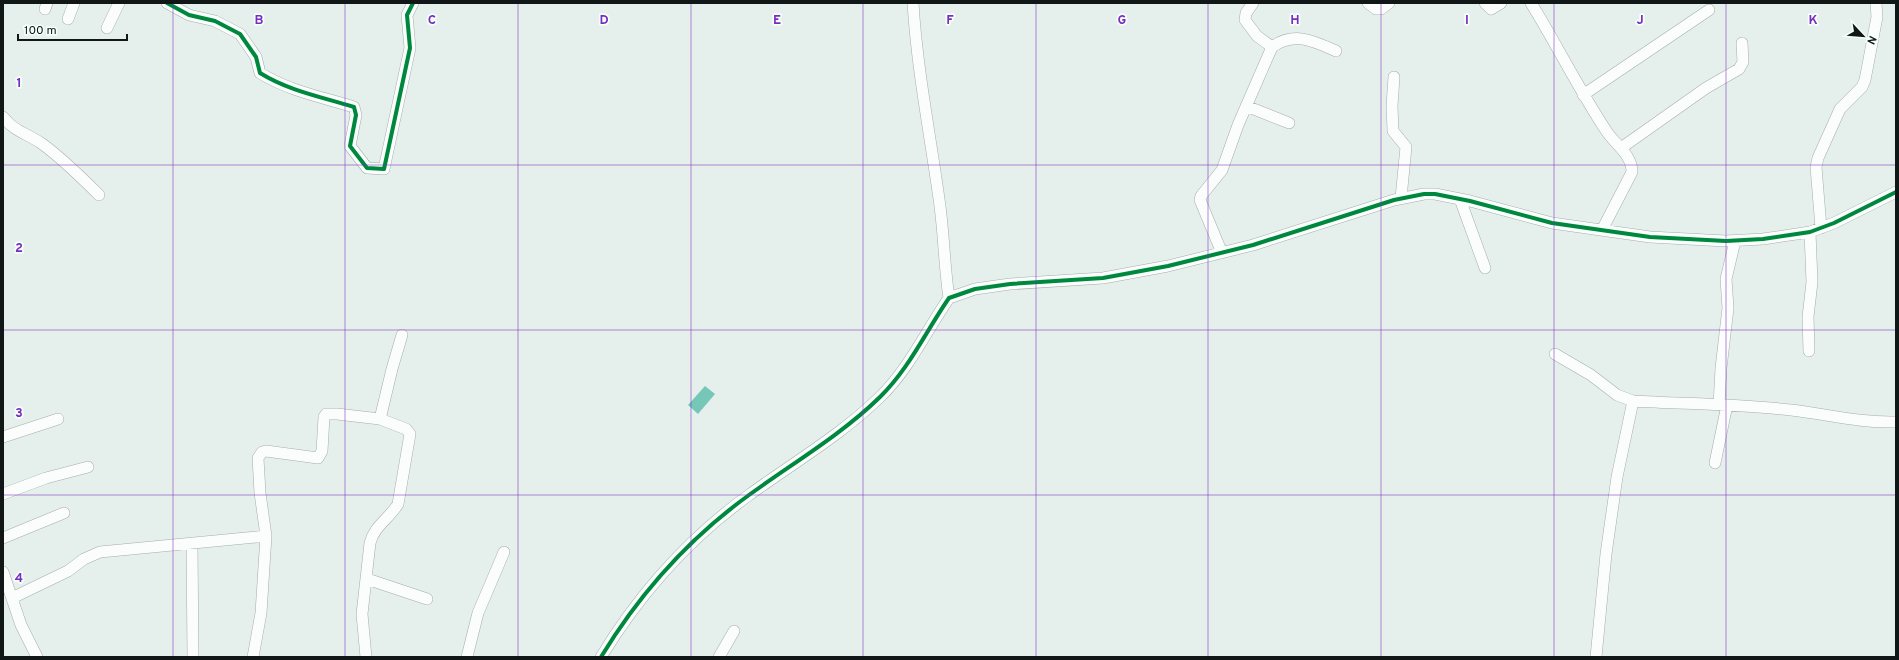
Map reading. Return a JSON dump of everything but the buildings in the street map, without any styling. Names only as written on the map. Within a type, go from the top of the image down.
[{"type":"street","points":[[68,19],[74,3]]},
{"type":"street","points":[[107,28],[119,3]]},
{"type":"street","points":[[167,3],[189,15],[215,21],[240,34],[256,57],[260,73],[275,83],[354,107],[356,115],[350,146],[367,168],[384,169],[410,48],[407,15],[413,3]]},
{"type":"street","points":[[913,3],[917,55],[940,201],[944,264],[950,298]]},
{"type":"street","points":[[1253,3],[1246,14],[1245,20],[1257,36],[1272,48]]},
{"type":"street","points":[[1368,3],[1376,9],[1381,9],[1389,3]]},
{"type":"street","points":[[1485,3],[1491,9],[1501,3]]},
{"type":"street","points":[[1531,3],[1583,95],[1610,136],[1621,148],[1631,163],[1632,172],[1602,230]]},
{"type":"street","points":[[1809,351],[1808,317],[1816,230],[1816,167],[1840,109],[1862,87],[1865,80],[1877,17],[1876,3]]},
{"type":"street","points":[[1583,95],[1709,10]]},
{"type":"street","points":[[1222,253],[1200,200],[1201,196],[1222,170],[1246,106],[1272,48],[1284,41],[1309,39],[1336,51]]},
{"type":"street","points":[[1621,148],[1706,88],[1741,67],[1743,62],[1742,43]]},
{"type":"street","points":[[1394,77],[1392,106],[1393,131],[1406,147],[1401,198]]},
{"type":"street","points":[[1246,106],[1289,123]]},
{"type":"street","points":[[3,117],[10,126],[40,142],[58,156],[99,195]]},
{"type":"street","points":[[601,657],[643,594],[671,563],[748,496],[821,446],[880,397],[901,373],[950,298],[975,289],[1010,284],[1096,278],[1134,273],[1253,245],[1401,198],[1435,194],[1552,223],[1650,237],[1735,241],[1763,240],[1816,230],[1896,192]]},
{"type":"street","points":[[1460,199],[1485,268]]},
{"type":"street","points":[[1715,463],[1723,405],[1721,368],[1728,308],[1726,279],[1735,241]]},
{"type":"street","points":[[380,419],[402,335]]},
{"type":"street","points":[[1555,354],[1591,375],[1617,395],[1633,400],[1791,410],[1852,420],[1896,422]]},
{"type":"street","points":[[1596,657],[1606,554],[1617,477],[1633,400]]},
{"type":"street","points":[[253,657],[261,613],[266,536],[260,493],[258,458],[262,452],[266,451],[318,458],[322,452],[324,417],[326,414],[380,419],[406,429],[410,434],[398,504],[393,512],[380,524],[373,534],[362,614],[366,657]]},
{"type":"street","points":[[3,437],[58,419]]},
{"type":"street","points":[[3,494],[46,478],[88,467]]},
{"type":"street","points":[[3,538],[64,513]]},
{"type":"street","points":[[12,598],[68,570],[84,559],[100,552],[266,536]]},
{"type":"street","points":[[192,544],[193,657]]},
{"type":"street","points":[[467,657],[478,613],[504,552]]},
{"type":"street","points":[[3,572],[21,625],[37,657]]},
{"type":"street","points":[[367,579],[427,599]]},
{"type":"street","points":[[719,657],[734,631]]},
{"type":"shaded area","points":[[705,386],[715,394],[698,414],[688,405]]},
{"type":"cycle path","points":[[167,3],[189,15],[215,21],[240,34],[256,57],[260,73],[282,84],[306,93],[354,107],[356,115],[350,146],[367,168],[384,169],[410,48],[407,15],[413,3]]},
{"type":"cycle path","points":[[601,657],[616,633],[649,589],[667,568],[706,530],[749,495],[849,424],[880,397],[909,362],[949,298],[975,289],[1010,284],[1103,278],[1168,266],[1253,245],[1394,200],[1424,194],[1435,194],[1470,201],[1552,223],[1650,237],[1726,241],[1763,239],[1810,232],[1834,223],[1896,192]]}]
